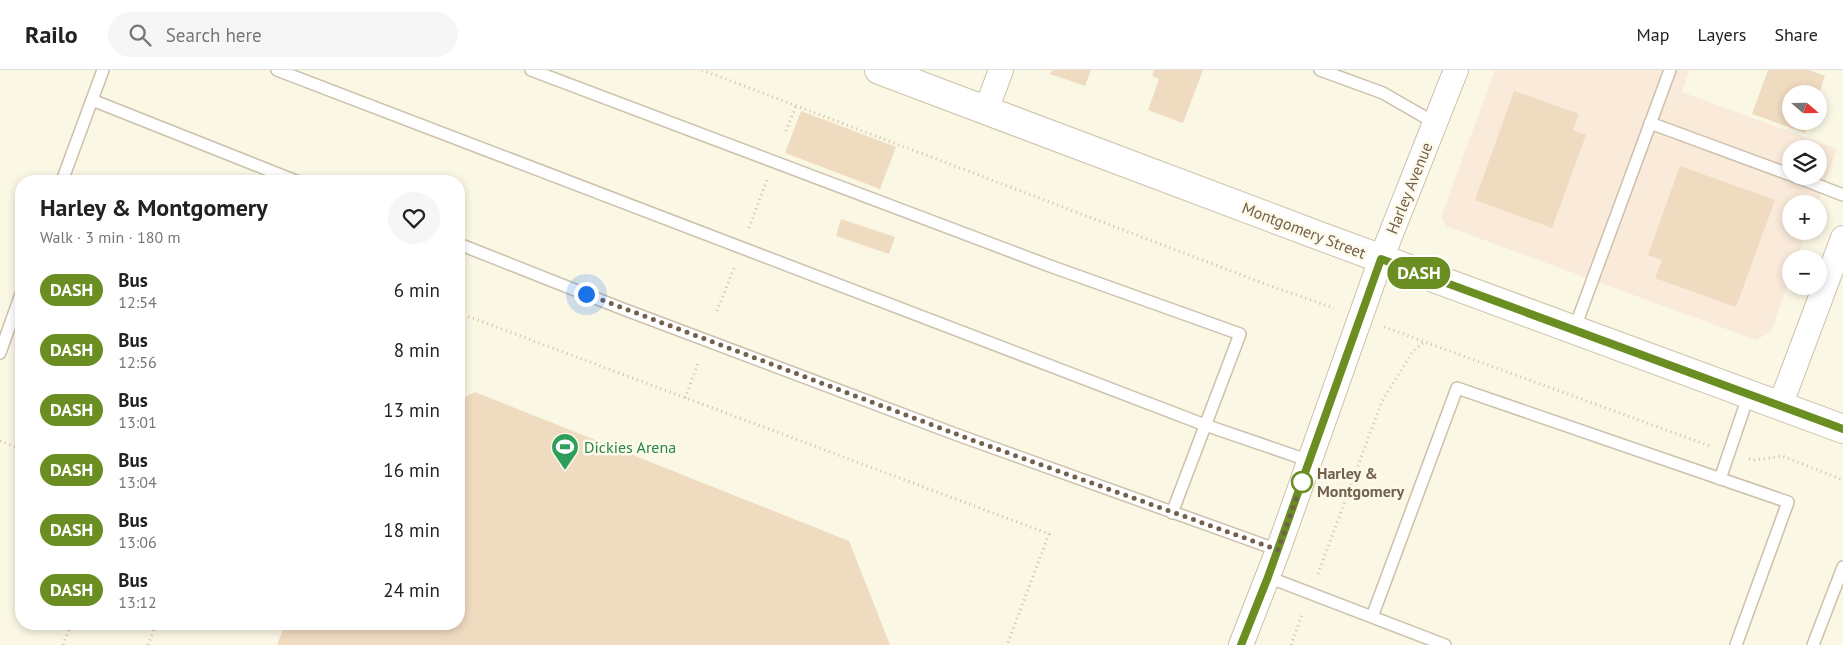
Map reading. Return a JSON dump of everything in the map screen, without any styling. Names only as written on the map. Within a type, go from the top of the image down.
[{"type":"main road","name":"Montgomery Street","points":[[879,70],[1381,259],[1843,429]]},
{"type":"street","points":[[986,110],[1001,70]]},
{"type":"street","name":"Harley Avenue","points":[[1241,645],[1278,550],[1381,259],[1456,70]]},
{"type":"street","points":[[1780,406],[1843,238]]},
{"type":"lane","points":[[64,175],[103,70]]},
{"type":"lane","points":[[277,70],[1205,425],[1310,461]]},
{"type":"lane","points":[[531,70],[1050,266],[1240,334],[1172,513]]},
{"type":"lane","points":[[1320,70],[1383,93],[1435,123]]},
{"type":"lane","points":[[1574,330],[1670,70]]},
{"type":"lane","points":[[92,100],[281,175]]},
{"type":"lane","points":[[1650,123],[1782,172]]},
{"type":"lane","points":[[1816,185],[1843,195]]},
{"type":"lane","points":[[465,246],[707,341],[1172,513],[1278,550]]},
{"type":"lane","points":[[0,353],[15,311]]},
{"type":"lane","points":[[1372,617],[1457,388],[1788,502],[1736,645]]},
{"type":"lane","points":[[1720,479],[1750,394]]},
{"type":"lane","points":[[1813,645],[1843,568]]},
{"type":"lane","points":[[1268,577],[1445,645]]},
{"type":"path","points":[[702,70],[1276,288],[1729,452],[1754,460],[1782,456],[1843,480]]},
{"type":"path","points":[[786,131],[796,106]]},
{"type":"path","points":[[747,233],[768,178]]},
{"type":"path","points":[[718,311],[734,268]]},
{"type":"path","points":[[465,315],[1049,534],[1007,645]]},
{"type":"path","points":[[1291,645],[1382,401],[1413,351],[1424,342]]},
{"type":"path","points":[[685,398],[699,361]]},
{"type":"path","points":[[0,441],[15,447]]},
{"type":"path","points":[[63,645],[69,630]]},
{"type":"path","points":[[148,645],[154,630]]},
{"type":"shaded area","points":[[1495,70],[1689,70],[1682,92],[1813,140],[1782,140],[1782,185],[1824,185],[1820,195],[1782,195],[1782,240],[1804,240],[1800,250],[1782,250],[1782,295],[1784,295],[1771,332],[1756,340],[1446,226],[1441,217]]},
{"type":"shaded area","points":[[1827,145],[1837,149],[1827,176]]},
{"type":"building","points":[[1052,70],[1091,70],[1085,86],[1050,74]]},
{"type":"building","points":[[1154,70],[1203,70],[1183,123],[1148,110],[1159,79],[1152,76]]},
{"type":"building","points":[[1768,70],[1809,70],[1825,76],[1822,85],[1782,85],[1782,125],[1752,114]]},
{"type":"building","points":[[1514,91],[1579,114],[1573,130],[1586,135],[1552,228],[1475,200]]},
{"type":"building","points":[[801,111],[896,147],[880,189],[785,153]]},
{"type":"building","points":[[1680,166],[1775,200],[1736,307],[1655,278],[1662,260],[1648,255]]},
{"type":"building","points":[[841,219],[895,237],[889,254],[836,236]]},
{"type":"building","name":"Dickies Arena","points":[[475,392],[849,541],[890,645],[277,645],[283,630],[465,630],[465,397]]},
{"type":"bus line","name":"DASH","points":[[1241,645],[1268,577],[1381,259],[1843,429]]},
{"type":"place","name":"Dickies Arena","points":[[565,471]]},
{"type":"place","name":"Harley & Montgomery","points":[[1302,482]]},
{"type":"route","points":[[586,294],[972,440],[1278,550],[1303,479],[1302,482]]}]
